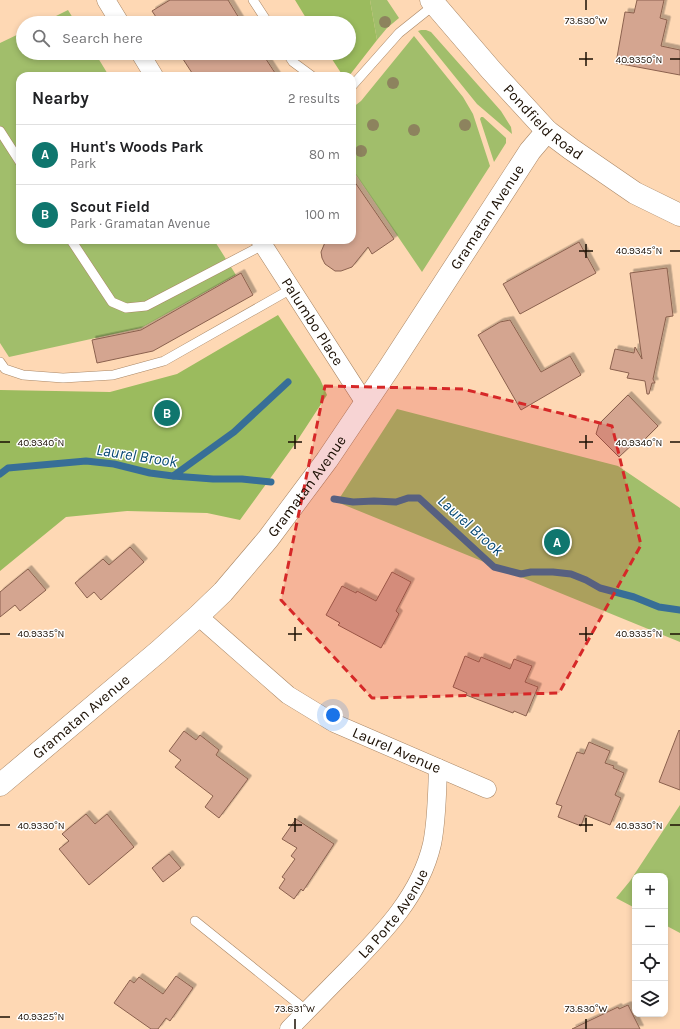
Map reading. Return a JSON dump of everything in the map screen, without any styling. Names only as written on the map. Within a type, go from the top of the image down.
[{"type":"street","points":[[106,0],[116,16]]},
{"type":"street","name":"Pondfield Road","points":[[435,2],[491,70],[547,131],[571,150],[635,193],[680,215]]},
{"type":"street","points":[[144,60],[152,72]]},
{"type":"street","name":"Gramatan Avenue","points":[[0,785],[198,616],[223,592],[268,539],[327,460],[521,164],[547,131]]},
{"type":"street","name":"Palumbo Place","points":[[262,244],[365,403]]},
{"type":"street","name":"Laurel Avenue","points":[[198,616],[288,695],[334,723],[487,789]]},
{"type":"street","name":"La Porte Avenue","points":[[289,1029],[375,942],[402,910],[419,880],[432,844],[436,811],[438,768]]},
{"type":"lane","points":[[253,0],[263,16]]},
{"type":"lane","points":[[356,81],[399,33],[435,2]]},
{"type":"lane","points":[[292,60],[307,72]]},
{"type":"lane","points":[[0,131],[16,156]]},
{"type":"lane","points":[[74,244],[112,302],[126,308],[146,306],[257,244]]},
{"type":"lane","points":[[0,362],[5,369],[23,375],[63,378],[113,375],[164,360],[291,289]]},
{"type":"lane","points":[[195,921],[307,1011]]},
{"type":"highlighted area","points":[[325,386],[463,389],[612,426],[641,545],[559,693],[372,698],[281,600]]},
{"type":"green space","points":[[295,0],[370,0],[377,40],[352,72],[340,72],[333,60],[356,60],[356,16],[305,16]]},
{"type":"green space","points":[[370,0],[387,0],[399,18],[387,28],[377,40]]},
{"type":"green space","points":[[68,10],[72,16],[56,16]]},
{"type":"green space","points":[[421,30],[431,32],[501,111],[511,127],[512,134],[477,104],[418,31]]},
{"type":"green space","points":[[16,35],[16,60],[99,60],[107,72],[16,72],[16,244],[217,244],[236,275],[141,328],[9,357],[0,343],[0,43]]},
{"type":"green space","points":[[414,36],[463,97],[473,114],[490,166],[422,272],[356,175],[356,105],[361,101]]},
{"type":"green space","points":[[483,117],[506,138],[506,143],[494,162],[480,119]]},
{"type":"green space","points":[[278,315],[320,379],[327,395],[295,444],[240,520],[207,513],[127,511],[66,517],[0,571],[0,390],[110,392],[177,374]]},
{"type":"green space","points":[[397,409],[618,466],[680,508],[680,642],[337,502]]},
{"type":"green space","points":[[680,805],[680,933],[668,927],[668,873],[635,873]]},
{"type":"green space","points":[[632,878],[632,906],[616,898]]},
{"type":"building","points":[[170,0],[228,0],[238,16],[155,16],[152,11]]},
{"type":"building","points":[[637,0],[664,0],[660,18],[667,20],[661,46],[680,50],[680,75],[616,63],[625,12],[634,13]]},
{"type":"building","points":[[184,60],[267,60],[274,72],[191,72]]},
{"type":"building","points":[[356,184],[394,239],[372,254],[368,247],[352,267],[341,271],[335,271],[325,264],[321,252],[324,244],[356,244]]},
{"type":"building","points":[[579,242],[596,273],[520,314],[503,284]]},
{"type":"building","points":[[667,268],[673,316],[666,317],[653,379],[655,383],[652,383],[649,394],[647,394],[645,381],[627,378],[629,373],[610,369],[615,349],[634,353],[635,347],[642,359],[630,273]]},
{"type":"building","points":[[241,273],[253,295],[153,351],[97,363],[92,340],[141,330]]},
{"type":"building","points":[[510,320],[541,372],[570,356],[581,375],[521,410],[478,335],[500,322]]},
{"type":"building","points":[[628,395],[658,426],[641,443],[638,439],[619,457],[596,434],[599,424]]},
{"type":"building","points":[[130,547],[144,562],[101,600],[94,592],[87,598],[75,583],[103,559],[109,565]]},
{"type":"building","points":[[28,569],[46,590],[20,611],[15,605],[0,617],[0,592]]},
{"type":"building","points":[[392,572],[411,582],[396,611],[399,614],[381,648],[338,625],[340,623],[326,615],[342,586],[356,593],[357,591],[376,601]]},
{"type":"building","points":[[465,656],[479,662],[481,657],[510,669],[514,659],[532,666],[525,682],[538,687],[526,716],[514,711],[513,713],[466,695],[467,693],[453,687]]},
{"type":"building","points":[[679,730],[680,731],[680,790],[659,782]]},
{"type":"building","points":[[184,731],[196,740],[200,735],[219,750],[216,755],[248,779],[219,818],[205,807],[213,796],[175,767],[181,760],[169,751]]},
{"type":"building","points":[[589,742],[610,751],[605,763],[614,766],[613,768],[624,773],[615,795],[621,798],[610,825],[585,815],[581,826],[558,817],[562,806],[556,804],[577,752],[584,754]]},
{"type":"building","points":[[86,814],[95,824],[107,814],[134,847],[89,885],[59,849],[69,841],[62,834]]},
{"type":"building","points":[[296,819],[334,844],[303,891],[301,889],[294,899],[279,888],[285,879],[282,877],[295,859],[291,856],[297,848],[282,839]]},
{"type":"building","points":[[169,854],[181,868],[163,882],[152,868]]},
{"type":"building","points":[[176,976],[193,988],[170,1021],[166,1018],[158,1029],[151,1029],[114,1003],[130,980],[134,983],[139,977],[163,994]]},
{"type":"building","points":[[628,1005],[632,1013],[632,1017],[634,1017],[640,1029],[572,1029],[618,1007],[619,1009]]},
{"type":"waterway","points":[[173,476],[234,432],[288,382]]},
{"type":"waterway","name":"Laurel Brook","points":[[0,474],[8,468],[86,461],[114,464],[150,473],[173,476],[213,479],[242,479],[271,482]]},
{"type":"waterway","name":"Laurel Brook","points":[[334,499],[353,502],[396,502],[408,498],[419,498],[494,567],[521,574],[531,572],[571,574],[600,588],[634,597],[659,607],[680,610]]},
{"type":"place","name":"Scout Field","points":[[167,413]]},
{"type":"place","name":"Hunt's Woods Park","points":[[557,542]]}]
